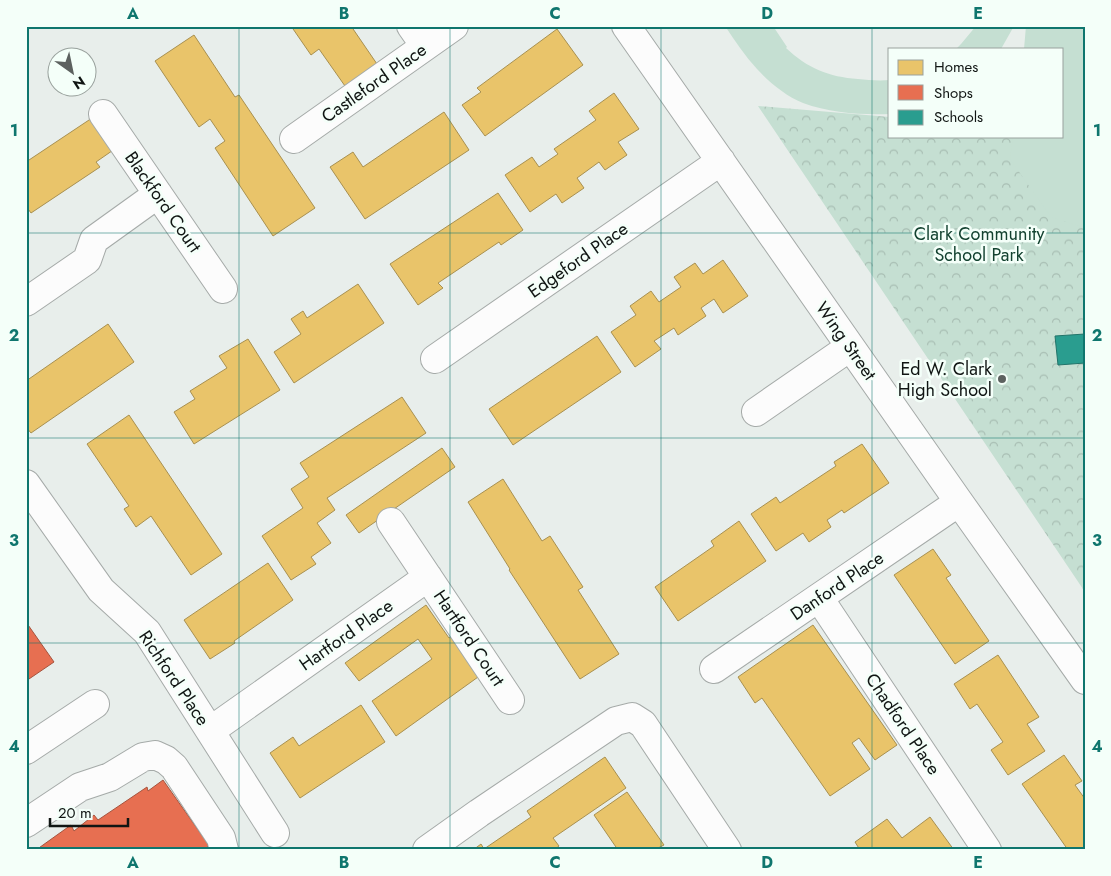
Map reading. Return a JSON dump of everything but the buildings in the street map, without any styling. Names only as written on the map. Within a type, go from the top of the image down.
[{"type":"street","name":"Castleford Place","points":[[294,139],[418,36],[454,26]]},
{"type":"street","name":"Wing Street","points":[[626,26],[1085,680]]},
{"type":"street","name":"Blackford Court","points":[[103,114],[223,289]]},
{"type":"street","name":"Edgeford Place","points":[[435,359],[721,161]]},
{"type":"street","points":[[26,302],[87,260],[94,240],[158,194]]},
{"type":"street","points":[[756,412],[850,347]]},
{"type":"street","name":"Richford Place","points":[[26,484],[101,590],[147,632],[275,833]]},
{"type":"street","name":"Danford Place","points":[[714,669],[959,502]]},
{"type":"street","points":[[391,522],[428,577]]},
{"type":"street","name":"Hartford Place","points":[[210,731],[428,577]]},
{"type":"street","name":"Hartford Court","points":[[428,577],[510,700]]},
{"type":"street","name":"Chadford Place","points":[[819,598],[988,850]]},
{"type":"street","points":[[26,750],[95,704]]},
{"type":"street","points":[[427,850],[616,720],[632,717],[643,724],[727,850]]},
{"type":"street","points":[[26,823],[80,787],[110,777],[143,757],[155,755],[166,760],[174,767],[221,838],[224,850]]},
{"type":"green space","points":[[725,26],[773,26],[786,48],[810,66],[828,74],[847,78],[888,80],[888,114],[857,114],[803,103],[778,89],[744,54]]},
{"type":"green space","points":[[976,26],[1014,26],[1002,48],[957,48]]},
{"type":"green space","points":[[1026,26],[1085,26],[1085,228],[1051,217],[1010,159],[1013,138],[1064,138],[1064,48],[1024,48]]},
{"type":"green space","name":"Clark Community School Park","points":[[758,106],[888,117],[888,138],[1064,138],[1064,136],[1085,134],[1085,592]]},
{"type":"place","name":"Ed W. Clark High School","points":[[1002,379]]}]
